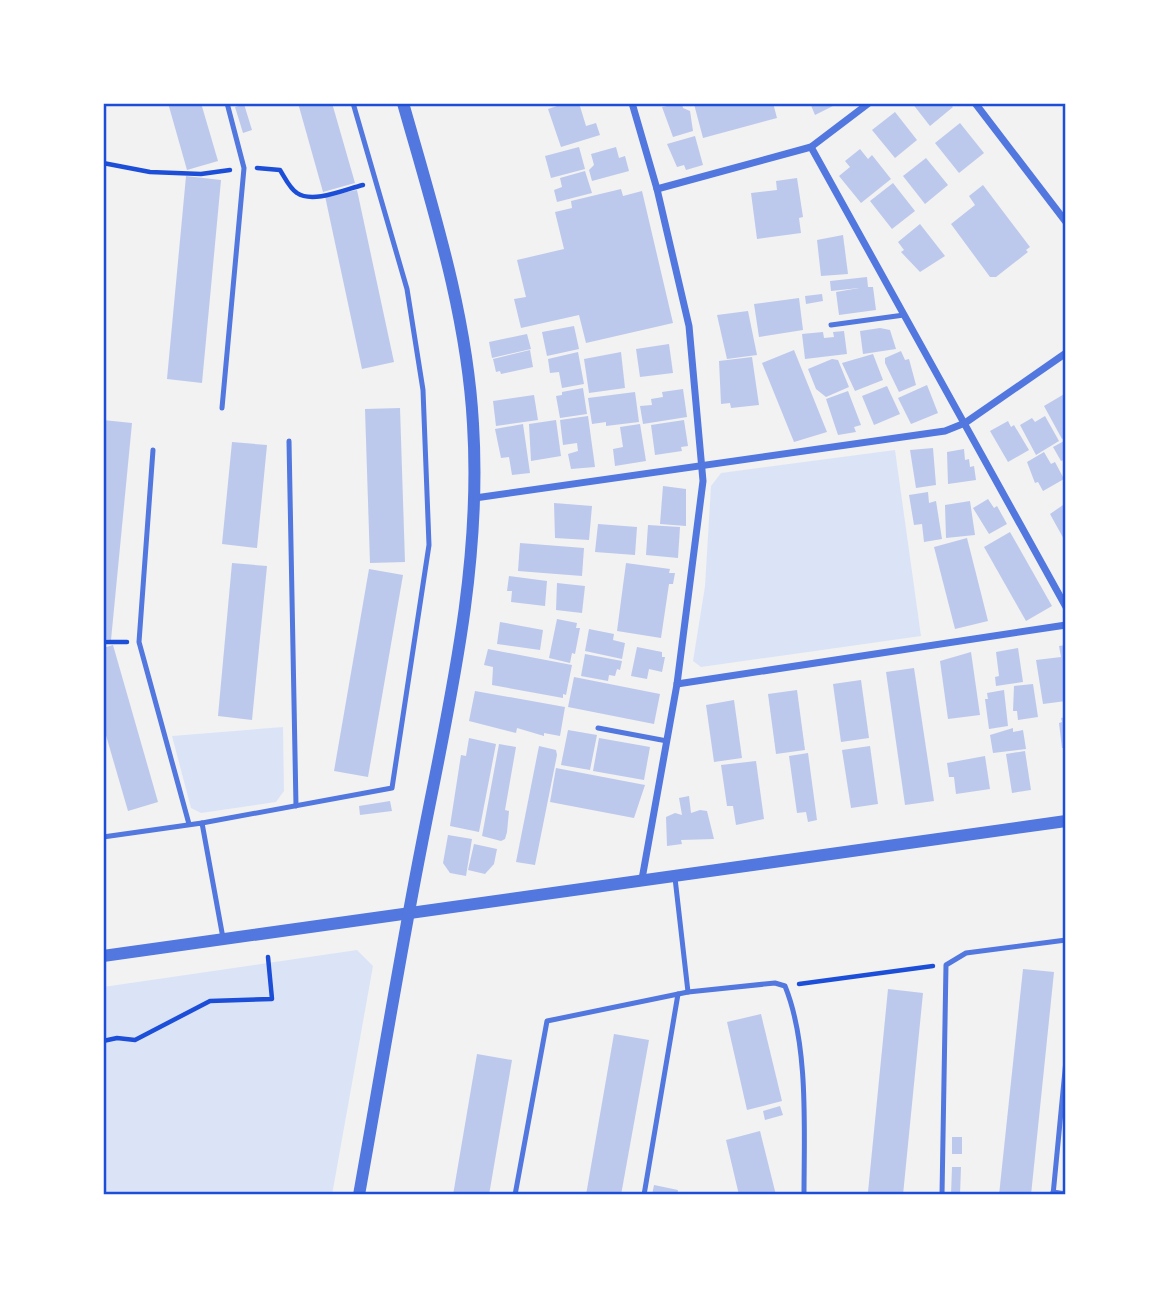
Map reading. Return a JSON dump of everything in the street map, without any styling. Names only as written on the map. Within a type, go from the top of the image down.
[{"type":"street","points":[[359,1195],[409,911],[466,619],[475,498],[473,423],[458,311],[445,251],[403,103]]},
{"type":"street","points":[[632,103],[657,189],[689,326],[702,442],[703,481],[677,684],[642,879]]},
{"type":"street","points":[[657,189],[811,147],[869,103]]},
{"type":"street","points":[[975,103],[1066,222]]},
{"type":"street","points":[[811,147],[1066,607]]},
{"type":"street","points":[[475,498],[945,432],[965,423],[1066,353]]},
{"type":"street","points":[[677,684],[1066,625]]},
{"type":"street","points":[[103,956],[1066,821]]},
{"type":"lane","points":[[222,408],[244,168],[227,103]]},
{"type":"lane","points":[[103,837],[202,823],[391,788],[429,545],[423,390],[407,289],[353,103]]},
{"type":"lane","points":[[831,325],[904,315]]},
{"type":"lane","points":[[289,441],[296,806]]},
{"type":"lane","points":[[153,450],[138,642],[189,824]]},
{"type":"lane","points":[[598,728],[667,741]]},
{"type":"lane","points":[[202,823],[223,939]]},
{"type":"lane","points":[[674,874],[688,992]]},
{"type":"lane","points":[[942,1195],[946,965],[965,953],[1066,940]]},
{"type":"lane","points":[[515,1195],[547,1021],[688,992],[775,983],[785,986],[792,1004],[804,1096],[804,1195]]},
{"type":"lane","points":[[644,1195],[678,994]]},
{"type":"lane","points":[[1066,1060],[1053,1194],[1066,1194]]},
{"type":"path","points":[[103,642],[138,642]]},
{"type":"path","points":[[103,1041],[117,1038],[135,1040],[191,1008],[210,1001],[272,999],[268,957]]},
{"type":"path","points":[[785,986],[946,965]]},
{"type":"shaded area","points":[[895,450],[921,636],[701,667],[693,661],[705,586],[711,486],[721,473]]},
{"type":"shaded area","points":[[283,727],[284,791],[276,802],[201,813],[191,808],[172,736]]},
{"type":"shaded area","points":[[357,950],[373,966],[332,1195],[103,1195],[103,987]]},
{"type":"building","points":[[168,103],[201,103],[218,161],[187,170]]},
{"type":"building","points":[[298,103],[332,103],[355,183],[323,192]]},
{"type":"building","points":[[566,103],[579,103],[586,126],[596,123],[600,135],[561,147],[548,109]]},
{"type":"building","points":[[682,103],[683,108],[690,111],[693,131],[673,137],[662,107]]},
{"type":"building","points":[[773,103],[777,118],[703,138],[694,104]]},
{"type":"building","points":[[810,103],[839,103],[815,115]]},
{"type":"building","points":[[912,103],[949,103],[953,107],[930,126]]},
{"type":"building","points":[[244,104],[252,130],[243,133],[235,107]]},
{"type":"building","points":[[895,112],[917,140],[895,158],[872,130]]},
{"type":"building","points":[[960,123],[984,153],[959,173],[935,143]]},
{"type":"building","points":[[695,136],[703,165],[686,170],[684,165],[677,167],[667,144]]},
{"type":"building","points":[[579,147],[585,169],[551,178],[545,156]]},
{"type":"building","points":[[616,147],[619,158],[625,156],[629,171],[592,181],[589,170],[594,165],[591,154]]},
{"type":"building","points":[[860,149],[868,159],[872,155],[891,179],[861,203],[839,176],[850,167],[845,161]]},
{"type":"building","points":[[926,158],[948,185],[925,204],[903,176]]},
{"type":"building","points":[[585,171],[592,193],[557,202],[554,190],[562,187],[560,178]]},
{"type":"building","points":[[186,176],[221,180],[202,383],[167,379]]},
{"type":"building","points":[[797,178],[803,217],[799,218],[801,233],[757,239],[751,193],[777,190],[776,181]]},
{"type":"building","points":[[893,183],[915,211],[892,229],[870,201]]},
{"type":"building","points":[[983,185],[1030,247],[1026,250],[1028,252],[996,277],[990,277],[951,224],[975,205],[969,196]]},
{"type":"building","points":[[621,189],[623,196],[642,191],[673,323],[586,343],[579,315],[521,328],[514,299],[526,297],[517,260],[564,249],[555,212],[572,208],[571,201]]},
{"type":"building","points":[[357,190],[394,362],[362,369],[325,196]]},
{"type":"building","points":[[920,224],[945,256],[920,272],[901,252],[904,250],[898,242]]},
{"type":"building","points":[[843,235],[848,274],[821,276],[817,240]]},
{"type":"building","points":[[867,277],[868,287],[873,287],[876,310],[839,315],[836,292],[859,288],[831,291],[830,281]]},
{"type":"building","points":[[822,294],[823,301],[806,304],[805,296]]},
{"type":"building","points":[[799,298],[803,330],[759,337],[754,304]]},
{"type":"building","points":[[748,311],[757,355],[727,359],[717,315]]},
{"type":"building","points":[[574,326],[579,349],[547,356],[542,332]]},
{"type":"building","points":[[880,328],[890,330],[896,349],[863,354],[860,331]]},
{"type":"building","points":[[844,331],[847,354],[805,359],[802,334],[823,332],[824,338],[834,337],[833,332]]},
{"type":"building","points":[[527,334],[531,349],[492,358],[489,342]]},
{"type":"building","points":[[669,344],[673,373],[640,377],[636,349]]},
{"type":"building","points":[[530,350],[533,367],[501,374],[500,371],[496,372],[493,359]]},
{"type":"building","points":[[794,350],[827,432],[794,442],[762,363]]},
{"type":"building","points":[[901,351],[905,360],[909,359],[916,385],[899,392],[885,358]]},
{"type":"building","points":[[578,352],[584,384],[562,388],[559,372],[550,373],[548,359]]},
{"type":"building","points":[[621,352],[625,388],[589,393],[584,359]]},
{"type":"building","points":[[873,354],[883,380],[855,391],[842,363]]},
{"type":"building","points":[[752,357],[759,405],[731,408],[730,403],[721,404],[719,361]]},
{"type":"building","points":[[832,359],[838,360],[849,387],[826,397],[816,389],[808,369]]},
{"type":"building","points":[[927,385],[938,413],[911,424],[898,398]]},
{"type":"building","points":[[887,386],[900,414],[874,425],[862,396]]},
{"type":"building","points":[[583,388],[587,414],[560,418],[556,396],[562,395],[562,392]]},
{"type":"building","points":[[683,389],[687,417],[643,424],[640,406],[652,405],[651,399],[663,397],[662,392]]},
{"type":"building","points":[[848,391],[861,425],[854,427],[856,432],[838,435],[826,399]]},
{"type":"building","points":[[635,392],[639,422],[606,426],[606,422],[592,424],[588,398]]},
{"type":"building","points":[[1066,393],[1066,437],[1062,439],[1044,406]]},
{"type":"building","points":[[534,395],[538,420],[496,426],[493,401]]},
{"type":"building","points":[[400,408],[405,562],[370,563],[365,409]]},
{"type":"building","points":[[588,416],[595,467],[571,469],[568,454],[578,451],[577,443],[563,445],[560,420]]},
{"type":"building","points":[[1045,416],[1059,441],[1036,455],[1020,425],[1032,418],[1035,422]]},
{"type":"building","points":[[103,420],[132,423],[111,640],[103,639]]},
{"type":"building","points":[[556,420],[561,456],[531,461],[529,424]]},
{"type":"building","points":[[684,420],[688,446],[681,447],[682,451],[655,455],[651,425]]},
{"type":"building","points":[[1008,421],[1011,427],[1014,425],[1029,450],[1008,462],[990,431]]},
{"type":"building","points":[[523,424],[530,473],[512,475],[509,457],[501,458],[495,429]]},
{"type":"building","points":[[640,424],[646,461],[615,466],[613,449],[623,447],[620,427]]},
{"type":"building","points":[[1064,441],[1066,459],[1061,461],[1053,447]]},
{"type":"building","points":[[232,442],[267,445],[257,548],[222,544]]},
{"type":"building","points":[[933,448],[936,485],[916,488],[910,450]]},
{"type":"building","points":[[964,449],[965,460],[969,459],[970,467],[974,466],[976,480],[948,484],[947,452]]},
{"type":"building","points":[[1044,452],[1051,464],[1055,462],[1064,479],[1043,491],[1038,482],[1035,483],[1027,462]]},
{"type":"building","points":[[663,486],[686,489],[686,526],[660,524]]},
{"type":"building","points":[[928,492],[929,503],[936,501],[942,539],[924,542],[922,524],[914,525],[909,495]]},
{"type":"building","points":[[988,499],[994,508],[997,506],[1007,524],[989,534],[973,508]]},
{"type":"building","points":[[970,501],[975,535],[946,538],[945,505]]},
{"type":"building","points":[[554,503],[592,506],[589,540],[555,538]]},
{"type":"building","points":[[1066,503],[1066,543],[1050,514]]},
{"type":"building","points":[[598,524],[637,527],[635,555],[595,552]]},
{"type":"building","points":[[648,525],[680,527],[678,558],[646,555]]},
{"type":"building","points":[[1010,532],[1052,606],[1026,621],[984,547]]},
{"type":"building","points":[[967,538],[988,621],[955,629],[934,547]]},
{"type":"building","points":[[520,543],[584,548],[582,576],[518,571]]},
{"type":"building","points":[[232,563],[267,566],[252,720],[218,716]]},
{"type":"building","points":[[626,563],[670,569],[669,573],[675,573],[673,584],[669,584],[661,638],[617,631]]},
{"type":"building","points":[[369,569],[403,575],[368,777],[334,771]]},
{"type":"building","points":[[509,576],[547,581],[545,606],[511,602],[512,591],[507,591]]},
{"type":"building","points":[[557,583],[585,586],[582,613],[556,610]]},
{"type":"building","points":[[557,619],[577,623],[576,628],[580,628],[575,654],[572,653],[570,663],[549,658]]},
{"type":"building","points":[[500,622],[543,630],[540,650],[497,644]]},
{"type":"building","points":[[589,629],[614,634],[613,640],[625,643],[622,659],[585,651]]},
{"type":"building","points":[[113,645],[158,802],[128,811],[103,725],[103,648]]},
{"type":"building","points":[[1066,645],[1066,701],[1043,704],[1036,660],[1061,657],[1059,646]]},
{"type":"building","points":[[637,647],[662,652],[662,657],[665,657],[662,672],[649,669],[647,679],[631,676]]},
{"type":"building","points":[[1018,648],[1023,682],[996,686],[995,677],[999,676],[996,652]]},
{"type":"building","points":[[488,649],[572,665],[566,695],[563,694],[563,698],[492,685],[493,667],[484,665]]},
{"type":"building","points":[[971,652],[980,715],[948,719],[940,661]]},
{"type":"building","points":[[585,654],[622,661],[620,670],[617,669],[615,676],[609,675],[608,681],[581,676]]},
{"type":"building","points":[[914,668],[934,801],[905,805],[886,672]]},
{"type":"building","points":[[574,677],[660,694],[654,724],[568,707]]},
{"type":"building","points":[[861,680],[869,738],[841,742],[833,684]]},
{"type":"building","points":[[1033,684],[1038,717],[1018,720],[1017,711],[1013,711],[1014,686]]},
{"type":"building","points":[[797,690],[805,750],[776,754],[768,694]]},
{"type":"building","points":[[1004,690],[1008,726],[989,729],[985,699],[988,699],[987,693]]},
{"type":"building","points":[[475,691],[565,707],[560,736],[544,733],[544,736],[517,728],[516,733],[469,721]]},
{"type":"building","points":[[734,700],[742,758],[714,762],[706,705]]},
{"type":"building","points":[[1066,717],[1066,748],[1062,748],[1059,723],[1062,722],[1061,718]]},
{"type":"building","points":[[1013,728],[1013,732],[1023,730],[1026,749],[993,753],[990,735]]},
{"type":"building","points":[[568,730],[597,735],[590,770],[561,765]]},
{"type":"building","points":[[469,738],[496,744],[479,832],[450,826],[461,755],[466,756]]},
{"type":"building","points":[[599,738],[650,747],[644,780],[593,771]]},
{"type":"building","points":[[499,744],[516,747],[505,810],[509,811],[507,832],[505,839],[501,841],[482,836]]},
{"type":"building","points":[[539,746],[556,750],[557,755],[535,865],[516,862]]},
{"type":"building","points":[[870,746],[878,804],[851,808],[842,750]]},
{"type":"building","points":[[1025,751],[1031,790],[1012,793],[1006,754]]},
{"type":"building","points":[[808,753],[817,820],[808,822],[806,812],[797,813],[789,756]]},
{"type":"building","points":[[985,756],[990,789],[956,794],[954,777],[949,777],[947,763]]},
{"type":"building","points":[[756,761],[764,819],[736,825],[733,806],[727,806],[721,765]]},
{"type":"building","points":[[556,768],[645,785],[634,818],[550,802]]},
{"type":"building","points":[[689,796],[691,813],[707,811],[714,839],[681,840],[682,844],[667,846],[666,817],[675,813],[682,815],[679,798]]},
{"type":"building","points":[[390,801],[392,811],[360,815],[359,806]]},
{"type":"building","points":[[448,835],[472,839],[466,876],[450,873],[443,863]]},
{"type":"building","points":[[474,844],[497,849],[494,864],[485,874],[468,870]]},
{"type":"building","points":[[1023,969],[1054,972],[1031,1195],[999,1195]]},
{"type":"building","points":[[888,989],[923,993],[903,1195],[868,1192]]},
{"type":"building","points":[[761,1014],[782,1101],[747,1110],[727,1022]]},
{"type":"building","points":[[614,1034],[649,1040],[621,1195],[586,1195]]},
{"type":"building","points":[[477,1054],[512,1060],[489,1195],[453,1195]]},
{"type":"building","points":[[780,1106],[783,1115],[765,1120],[763,1111]]},
{"type":"building","points":[[760,1131],[776,1195],[739,1195],[726,1140]]},
{"type":"building","points":[[952,1137],[962,1137],[962,1154],[952,1154]]},
{"type":"building","points":[[952,1167],[961,1167],[960,1195],[951,1195]]},
{"type":"building","points":[[654,1185],[678,1190],[677,1195],[652,1195]]}]
